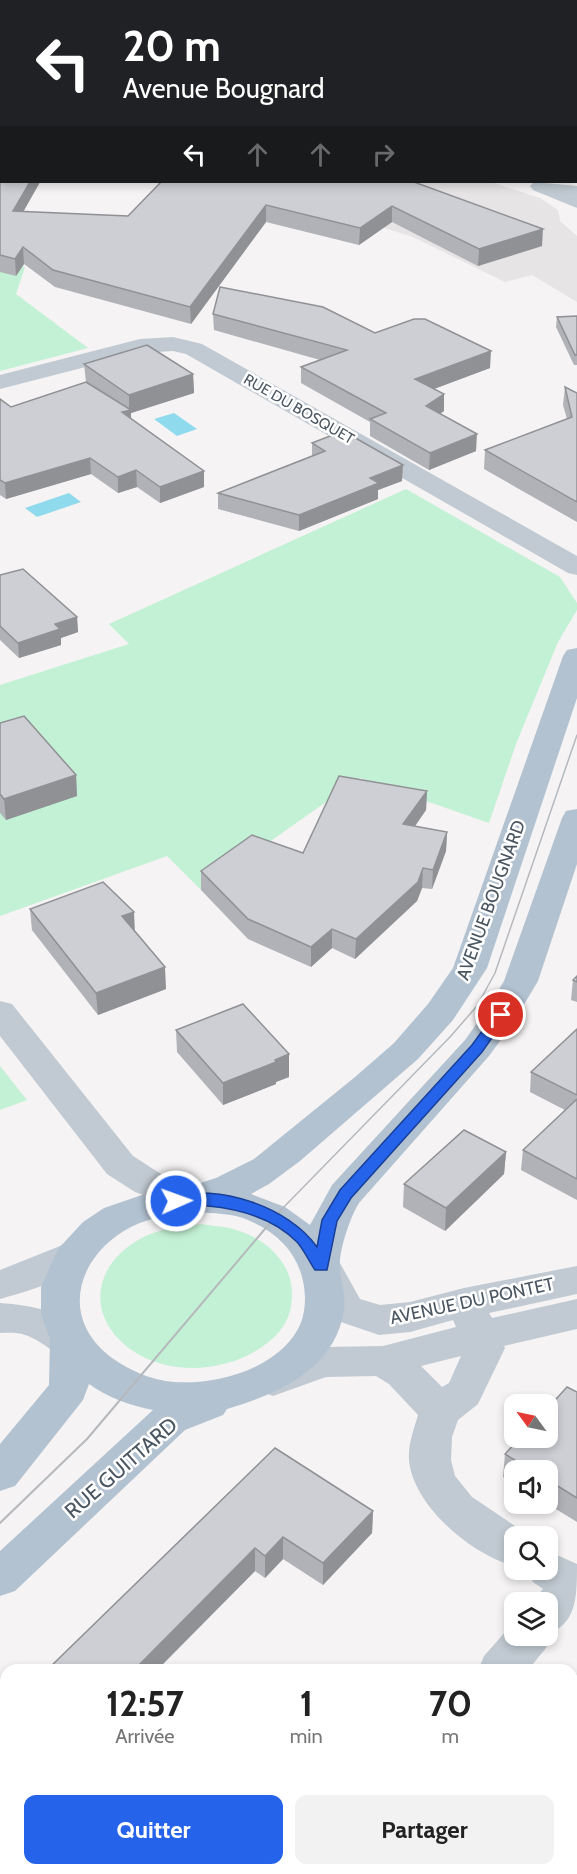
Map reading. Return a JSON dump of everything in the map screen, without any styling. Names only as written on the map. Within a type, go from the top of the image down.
[{"type":"main road","name":"AVENUE BOUGNARD","points":[[193,1199],[244,1182],[277,1161],[390,1067],[429,1027],[453,998],[470,968],[577,656]]},
{"type":"main road","points":[[69,1341],[94,1369],[131,1389],[174,1398],[218,1396],[260,1384],[295,1361],[319,1331],[327,1298],[321,1265],[330,1220],[345,1194],[477,1048],[501,1015],[521,981],[577,818]]},
{"type":"main road","points":[[0,1474],[69,1389],[69,1341],[59,1312],[61,1282],[75,1254],[97,1232],[125,1215],[158,1203],[193,1199],[236,1203],[274,1217],[302,1238],[321,1265]]},
{"type":"main road","name":"RUE GUITTARD","points":[[0,1578],[170,1419],[260,1384]]},
{"type":"street","points":[[533,184],[577,192]]},
{"type":"street","points":[[533,184],[577,201]]},
{"type":"street","name":"RUE DU BOSQUET","points":[[0,382],[140,346],[173,344],[194,350],[577,567]]},
{"type":"street","points":[[0,1012],[120,1165],[148,1184],[193,1199]]},
{"type":"street","points":[[0,1285],[75,1254]]},
{"type":"street","name":"AVENUE DU PONTET","points":[[321,1265],[346,1309],[379,1320],[410,1317],[472,1319],[577,1314]]},
{"type":"street","name":"AVENUE DU PONTET","points":[[260,1384],[324,1362],[383,1361],[472,1319],[577,1280]]},
{"type":"street","points":[[0,1318],[31,1320],[69,1341]]},
{"type":"street","points":[[472,1319],[485,1348],[464,1393],[440,1412],[429,1449],[431,1471],[443,1494],[468,1520],[504,1542]]},
{"type":"street","points":[[383,1361],[403,1373],[440,1412]]},
{"type":"street","points":[[505,1664],[521,1646]]},
{"type":"shaded area","points":[[494,183],[540,198],[558,210],[560,221],[577,236],[577,302],[532,275],[505,282],[413,237],[246,184]]},
{"type":"green space","points":[[0,265],[25,267],[16,294],[88,348],[0,371]]},
{"type":"green space","points":[[406,489],[560,577],[577,603],[577,610],[558,642],[516,744],[489,823],[360,778],[201,890],[167,856],[0,916],[0,685],[129,644],[109,624]]},
{"type":"green space","points":[[0,1066],[27,1100],[0,1110]]},
{"type":"green space","points":[[202,1224],[226,1227],[244,1233],[266,1245],[275,1253],[288,1272],[291,1283],[292,1300],[289,1315],[279,1332],[247,1356],[209,1367],[169,1366],[133,1351],[118,1338],[107,1324],[100,1293],[104,1278],[112,1263],[124,1250],[140,1239],[162,1230]]},
{"type":"water","points":[[174,413],[197,429],[177,436],[154,419]]},
{"type":"water","points":[[69,493],[81,502],[37,517],[25,508]]},
{"type":"building","points":[[0,183],[29,183],[13,211],[128,216],[160,183],[417,183],[543,229],[479,249],[392,206],[360,228],[266,205],[190,307],[53,270],[23,247],[15,259],[0,255]]},
{"type":"building","points":[[220,287],[323,307],[375,333],[414,319],[425,319],[491,351],[415,379],[444,394],[426,406],[477,434],[430,453],[370,419],[386,413],[301,367],[347,350],[213,314]]},
{"type":"building","points":[[577,316],[577,355],[575,355],[557,317]]},
{"type":"building","points":[[147,345],[193,374],[129,395],[84,364]]},
{"type":"building","points":[[86,382],[131,410],[122,412],[204,471],[160,487],[136,470],[118,477],[90,458],[5,483],[0,480],[0,399],[11,407]]},
{"type":"building","points":[[565,387],[577,393],[577,502],[485,450],[572,417]]},
{"type":"building","points":[[343,431],[403,465],[370,478],[379,483],[299,515],[218,493],[325,451],[312,443]]},
{"type":"building","points":[[23,569],[77,617],[55,624],[60,629],[18,643],[0,626],[0,575]]},
{"type":"building","points":[[24,716],[76,775],[4,799],[0,794],[0,723]]},
{"type":"building","points":[[339,776],[427,791],[403,824],[447,832],[433,870],[423,868],[418,882],[356,939],[332,929],[311,947],[248,919],[201,871],[252,835],[303,853]]},
{"type":"building","points":[[103,882],[134,912],[122,916],[165,967],[96,993],[30,909]]},
{"type":"building","points":[[243,1004],[289,1054],[275,1060],[276,1062],[223,1083],[176,1030]]},
{"type":"building","points":[[577,1029],[577,1095],[531,1072]]},
{"type":"building","points":[[577,1099],[577,1179],[523,1150]]},
{"type":"building","points":[[464,1130],[506,1152],[446,1208],[404,1184]]},
{"type":"building","points":[[567,1387],[577,1392],[577,1498],[558,1486],[558,1460],[515,1460],[505,1454],[511,1448],[558,1448],[558,1397]]},
{"type":"building","points":[[275,1448],[373,1511],[323,1563],[283,1537],[265,1556],[255,1548],[140,1664],[53,1664]]},
{"type":"tram line","points":[[280,1211],[450,1037],[477,1006],[495,973],[577,735]]},
{"type":"tram line","points":[[0,1523],[87,1439],[281,1210]]},
{"type":"route","points":[[176,1201],[193,1199],[236,1203],[274,1217],[302,1238],[321,1265],[330,1220],[345,1194],[477,1048],[501,1015]]}]
